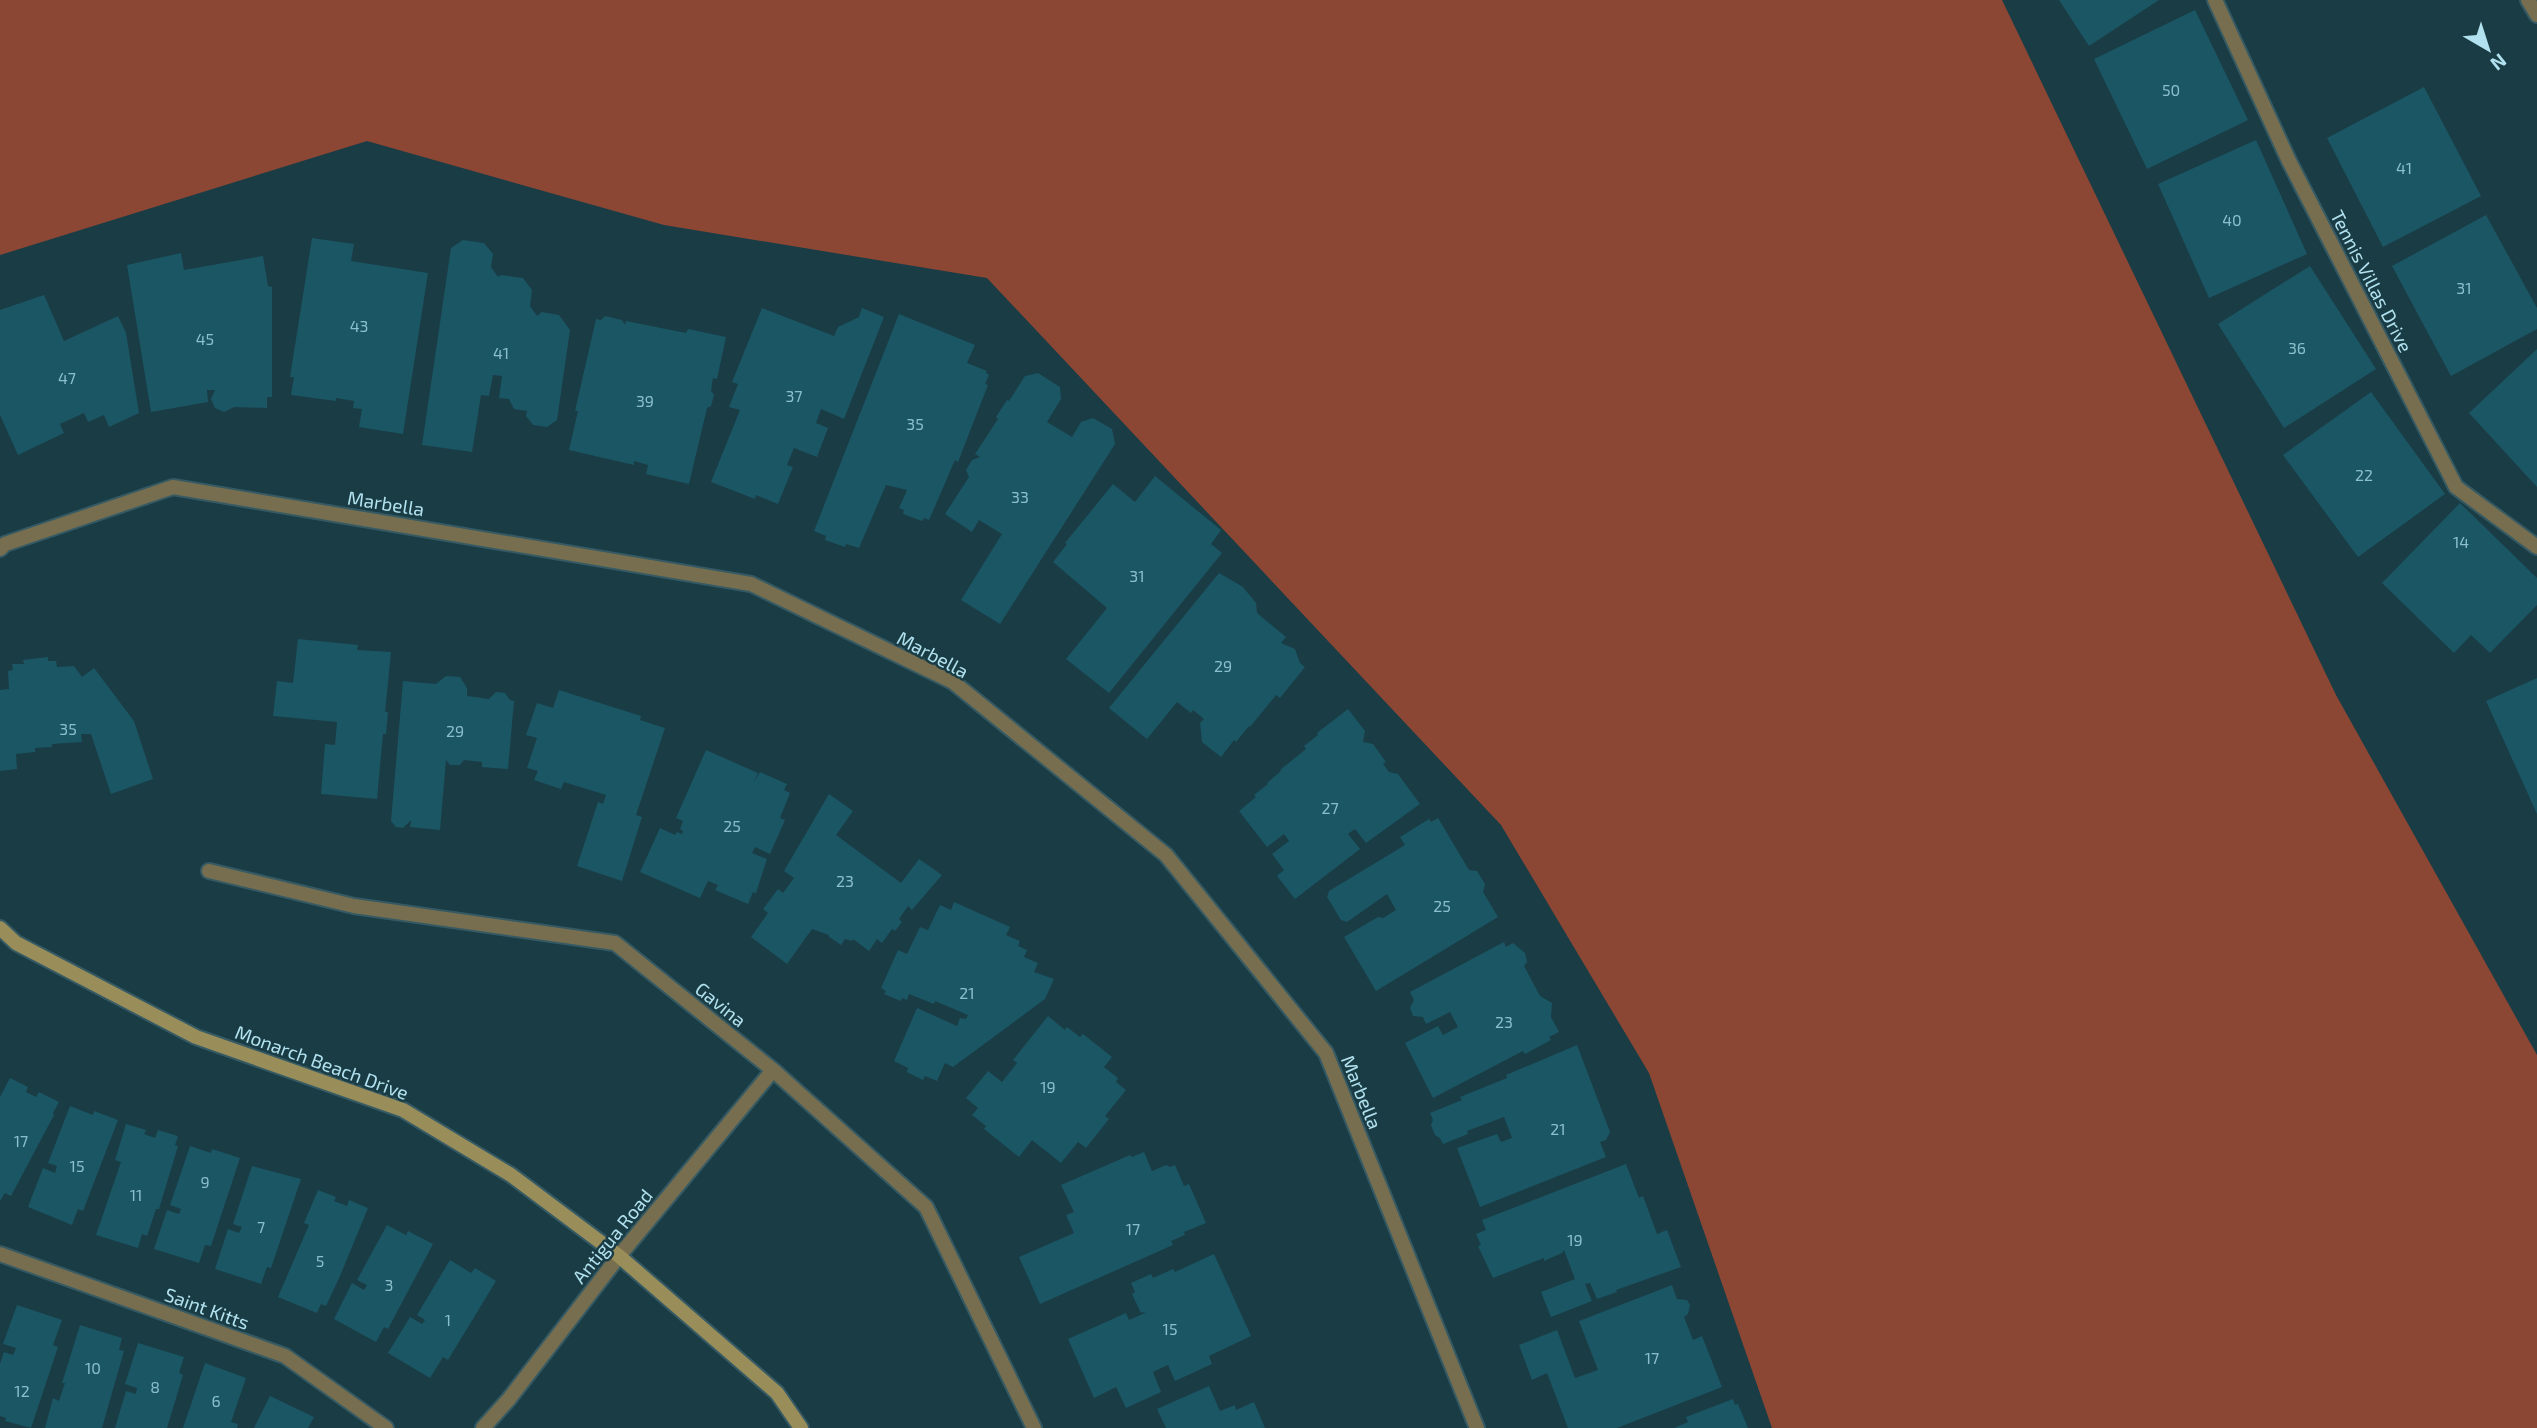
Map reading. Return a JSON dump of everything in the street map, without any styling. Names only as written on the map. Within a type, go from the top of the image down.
[{"type":"street","name":"Tennis Villas Drive","points":[[2215,0],[2289,161],[2456,487],[2537,547]]},
{"type":"street","points":[[2528,0],[2537,15]]},
{"type":"street","name":"Marbella","points":[[0,548],[5,544],[173,487],[751,584],[953,682],[1166,855],[1326,1053],[1477,1428]]},
{"type":"street","name":"Gavina","points":[[209,871],[354,906],[615,943],[773,1070],[926,1207],[1034,1428]]},
{"type":"street","name":"Monarch Beach Drive","points":[[0,928],[16,943],[196,1037],[403,1110],[511,1175],[619,1256],[777,1393],[801,1428]]},
{"type":"street","name":"Antigua Road","points":[[483,1428],[509,1399],[619,1256],[773,1070]]},
{"type":"street","name":"Saint Kitts","points":[[0,1254],[285,1356],[386,1428]]},
{"type":"shaded area","points":[[0,0],[2002,0],[2336,695],[2537,1055],[2537,1428],[1772,1428],[1649,1073],[1501,825],[987,278],[664,225],[367,141],[0,255]]},
{"type":"building","points":[[2059,0],[2159,0],[2089,46]]},
{"type":"building","points":[[2195,10],[2248,120],[2147,169],[2094,59]]},
{"type":"building","points":[[2424,87],[2481,196],[2383,247],[2327,138]]},
{"type":"building","points":[[2256,140],[2307,254],[2209,298],[2158,184]]},
{"type":"building","points":[[2486,215],[2537,308],[2537,329],[2451,376],[2392,266]]},
{"type":"building","points":[[312,238],[354,244],[351,261],[428,273],[403,434],[359,427],[362,409],[353,408],[354,401],[291,395],[294,377],[290,377]]},
{"type":"building","points":[[463,240],[484,243],[493,254],[491,267],[498,277],[501,275],[523,278],[532,290],[530,306],[537,316],[542,312],[559,315],[570,330],[557,420],[547,427],[533,425],[526,416],[527,411],[514,409],[509,399],[499,398],[502,376],[493,375],[489,396],[481,395],[472,452],[422,445],[451,248]]},
{"type":"building","points":[[181,253],[184,270],[263,256],[268,286],[272,287],[272,397],[267,397],[267,408],[234,407],[224,412],[215,408],[211,399],[215,390],[207,390],[208,402],[151,412],[127,265]]},
{"type":"building","points":[[2310,266],[2376,369],[2284,428],[2218,324]]},
{"type":"building","points":[[44,295],[64,341],[118,316],[126,333],[139,413],[109,427],[104,415],[88,422],[84,413],[60,424],[64,433],[18,455],[0,415],[0,310]]},
{"type":"building","points":[[762,308],[834,336],[838,327],[859,317],[862,308],[884,317],[844,419],[821,409],[816,423],[828,428],[817,457],[794,448],[787,465],[793,467],[778,504],[756,495],[755,499],[711,482],[740,410],[729,407],[738,384],[732,382]]},
{"type":"building","points":[[899,314],[975,345],[967,363],[987,371],[989,375],[985,384],[988,385],[958,462],[955,460],[929,520],[924,518],[922,521],[903,514],[904,510],[899,508],[907,490],[886,485],[859,548],[846,544],[845,547],[825,540],[826,536],[814,531]]},
{"type":"building","points":[[605,316],[622,320],[625,325],[626,321],[686,333],[688,329],[726,337],[717,379],[713,378],[711,391],[714,395],[711,406],[707,408],[689,484],[646,474],[648,465],[634,461],[634,465],[569,450],[596,319],[601,320]]},
{"type":"building","points":[[2537,349],[2537,487],[2469,413]]},
{"type":"building","points":[[1038,373],[1060,387],[1061,399],[1047,422],[1072,437],[1081,422],[1093,418],[1112,429],[1115,444],[1000,624],[961,600],[1002,534],[979,520],[972,532],[945,514],[969,477],[966,470],[972,460],[980,457],[975,454],[1007,400],[1009,401],[1025,376]]},
{"type":"building","points":[[2371,392],[2445,494],[2358,557],[2283,455]]},
{"type":"building","points":[[1155,476],[1221,530],[1211,544],[1222,553],[1109,693],[1066,659],[1107,608],[1053,562],[1113,484],[1135,502]]},
{"type":"building","points":[[2460,503],[2537,578],[2537,605],[2490,653],[2471,635],[2454,653],[2382,583]]},
{"type":"building","points":[[1219,573],[1243,587],[1256,603],[1257,613],[1286,637],[1281,643],[1295,649],[1300,663],[1305,667],[1280,698],[1276,695],[1221,757],[1202,742],[1200,723],[1204,719],[1177,702],[1147,739],[1109,708]]},
{"type":"building","points":[[298,639],[358,645],[357,650],[391,652],[385,712],[388,712],[386,734],[383,734],[377,799],[321,794],[325,744],[335,745],[337,722],[273,716],[277,681],[293,683]]},
{"type":"building","points":[[48,657],[48,661],[56,661],[57,667],[74,666],[82,677],[94,668],[134,721],[153,779],[111,794],[91,734],[81,734],[82,742],[52,744],[52,747],[35,748],[35,752],[16,754],[17,769],[0,771],[0,690],[9,689],[8,671],[13,670],[12,664],[24,664],[23,660]]},
{"type":"building","points":[[446,676],[460,677],[467,688],[467,696],[489,699],[496,692],[505,693],[514,701],[508,769],[482,767],[482,762],[464,760],[460,765],[450,765],[446,760],[440,830],[410,827],[411,820],[403,828],[396,827],[391,821],[403,681],[436,684]]},
{"type":"building","points":[[2537,678],[2537,814],[2486,701]]},
{"type":"building","points":[[559,690],[641,716],[640,720],[665,728],[636,815],[642,817],[622,881],[577,866],[598,802],[603,804],[606,795],[564,782],[561,789],[534,780],[538,771],[527,768],[537,738],[526,735],[537,703],[553,708]]},
{"type":"building","points":[[1348,709],[1365,731],[1363,742],[1373,744],[1386,762],[1383,764],[1389,772],[1398,774],[1420,804],[1366,843],[1355,829],[1348,834],[1360,849],[1295,899],[1277,876],[1284,870],[1272,854],[1289,841],[1284,834],[1267,847],[1239,811],[1256,797],[1254,795],[1280,770],[1306,749],[1304,746],[1318,735],[1317,733]]},
{"type":"building","points":[[706,750],[758,773],[754,782],[760,772],[787,784],[784,790],[790,793],[780,818],[785,820],[770,854],[755,847],[752,853],[767,859],[756,893],[753,892],[748,904],[715,890],[718,885],[708,881],[700,898],[640,872],[660,828],[675,835],[677,832],[682,834],[680,829],[683,821],[676,818]]},
{"type":"building","points":[[829,794],[853,811],[836,835],[901,883],[919,859],[942,875],[912,910],[908,906],[895,931],[892,929],[882,943],[877,939],[869,951],[853,939],[845,939],[841,945],[829,935],[812,929],[787,964],[751,937],[768,913],[763,909],[778,889],[783,893],[794,878],[784,871]]},
{"type":"building","points":[[1438,818],[1469,870],[1477,871],[1485,884],[1483,892],[1498,917],[1376,991],[1344,937],[1396,910],[1387,894],[1347,922],[1341,920],[1327,897],[1329,891],[1405,845],[1400,837],[1429,819],[1431,822]]},
{"type":"building","points":[[954,902],[1010,927],[1006,935],[1020,941],[1018,946],[1027,950],[1024,957],[1038,963],[1034,972],[1054,979],[1045,999],[953,1067],[945,1063],[937,1081],[925,1076],[923,1080],[894,1061],[917,1008],[957,1026],[960,1018],[966,1019],[968,1015],[935,1001],[934,1004],[909,994],[907,1000],[902,998],[901,1001],[884,994],[886,991],[881,988],[898,950],[907,954],[920,927],[928,930],[940,905],[951,910]]},
{"type":"building","points":[[1504,942],[1506,947],[1513,943],[1525,953],[1527,962],[1524,966],[1540,996],[1552,1003],[1551,1017],[1559,1032],[1549,1037],[1551,1040],[1525,1054],[1523,1051],[1433,1098],[1405,1043],[1438,1026],[1443,1035],[1458,1027],[1450,1012],[1426,1024],[1423,1017],[1413,1016],[1410,1008],[1414,1000],[1410,992]]},
{"type":"building","points":[[1048,1016],[1065,1030],[1067,1027],[1080,1037],[1083,1034],[1112,1057],[1104,1067],[1118,1078],[1116,1082],[1126,1090],[1105,1116],[1109,1119],[1086,1148],[1078,1142],[1061,1163],[1032,1140],[1019,1157],[984,1129],[986,1126],[972,1115],[978,1108],[966,1098],[988,1071],[1002,1082],[1017,1063],[1013,1060]]},
{"type":"building","points":[[1577,1045],[1610,1132],[1606,1140],[1600,1142],[1606,1157],[1480,1207],[1457,1148],[1497,1134],[1501,1142],[1512,1138],[1504,1117],[1467,1131],[1468,1134],[1443,1144],[1435,1135],[1430,1113],[1462,1100],[1460,1097],[1507,1078],[1506,1075]]},
{"type":"building","points":[[10,1078],[28,1087],[26,1092],[36,1097],[39,1092],[59,1102],[11,1196],[5,1193],[0,1201],[0,1097]]},
{"type":"building","points":[[70,1106],[93,1115],[94,1111],[118,1120],[83,1211],[78,1209],[72,1225],[28,1207],[43,1168],[55,1173],[57,1166],[48,1163]]},
{"type":"building","points":[[126,1124],[146,1130],[144,1134],[155,1138],[158,1130],[178,1136],[175,1145],[178,1146],[159,1209],[156,1209],[147,1236],[142,1234],[138,1248],[96,1235],[121,1162],[115,1160]]},
{"type":"building","points":[[190,1146],[211,1153],[212,1149],[240,1158],[211,1246],[205,1245],[199,1263],[154,1249],[167,1210],[179,1214],[181,1209],[170,1205]]},
{"type":"building","points":[[1144,1152],[1152,1171],[1166,1165],[1175,1165],[1184,1186],[1189,1184],[1206,1223],[1184,1232],[1185,1235],[1171,1241],[1173,1245],[1040,1304],[1019,1257],[1074,1233],[1066,1215],[1074,1212],[1061,1185],[1130,1155],[1132,1157]]},
{"type":"building","points":[[1626,1164],[1639,1198],[1643,1196],[1657,1234],[1667,1230],[1681,1267],[1597,1299],[1590,1283],[1585,1284],[1592,1301],[1551,1317],[1541,1292],[1575,1279],[1564,1250],[1544,1261],[1544,1258],[1493,1278],[1478,1246],[1481,1245],[1476,1234],[1486,1230],[1482,1220]]},
{"type":"building","points":[[252,1166],[301,1179],[271,1268],[267,1267],[261,1284],[215,1269],[228,1229],[239,1233],[242,1227],[233,1224]]},
{"type":"building","points":[[318,1190],[336,1197],[334,1201],[347,1206],[349,1200],[368,1208],[326,1306],[321,1304],[317,1313],[278,1297],[309,1225],[304,1223]]},
{"type":"building","points":[[387,1225],[406,1235],[408,1231],[433,1244],[388,1329],[384,1327],[376,1342],[334,1319],[352,1283],[364,1290],[367,1285],[357,1280]]},
{"type":"building","points":[[1214,1254],[1251,1336],[1209,1356],[1212,1364],[1175,1381],[1168,1365],[1153,1372],[1161,1392],[1126,1408],[1116,1387],[1094,1398],[1068,1339],[1126,1313],[1129,1320],[1145,1313],[1141,1313],[1132,1294],[1135,1292],[1131,1283],[1151,1274],[1153,1278],[1173,1269],[1175,1272]]},
{"type":"building","points":[[450,1260],[471,1273],[475,1268],[496,1281],[448,1360],[443,1357],[430,1378],[388,1353],[410,1317],[422,1324],[425,1320],[417,1315]]},
{"type":"building","points":[[1672,1285],[1677,1299],[1687,1300],[1690,1305],[1688,1314],[1684,1317],[1693,1340],[1702,1336],[1722,1387],[1617,1428],[1568,1428],[1547,1373],[1532,1380],[1519,1345],[1557,1330],[1575,1378],[1598,1370],[1579,1321]]},
{"type":"building","points":[[17,1305],[62,1320],[53,1345],[58,1347],[31,1428],[5,1421],[6,1418],[0,1416],[0,1364],[4,1352],[13,1355],[16,1348],[3,1344]]},
{"type":"building","points":[[80,1325],[122,1338],[119,1350],[124,1351],[102,1428],[45,1428],[53,1398],[59,1401]]},
{"type":"building","points":[[138,1343],[184,1357],[179,1373],[183,1375],[167,1428],[115,1428],[126,1391],[136,1394],[137,1388],[125,1384]]},
{"type":"building","points":[[205,1363],[246,1378],[231,1422],[238,1424],[237,1428],[183,1428]]},
{"type":"building","points":[[1209,1386],[1220,1411],[1235,1405],[1236,1410],[1254,1402],[1265,1428],[1166,1428],[1157,1409]]},
{"type":"building","points":[[270,1396],[314,1417],[308,1428],[254,1428]]},
{"type":"building","points":[[1733,1399],[1735,1405],[1738,1404],[1748,1428],[1674,1428],[1688,1422],[1686,1417]]}]
